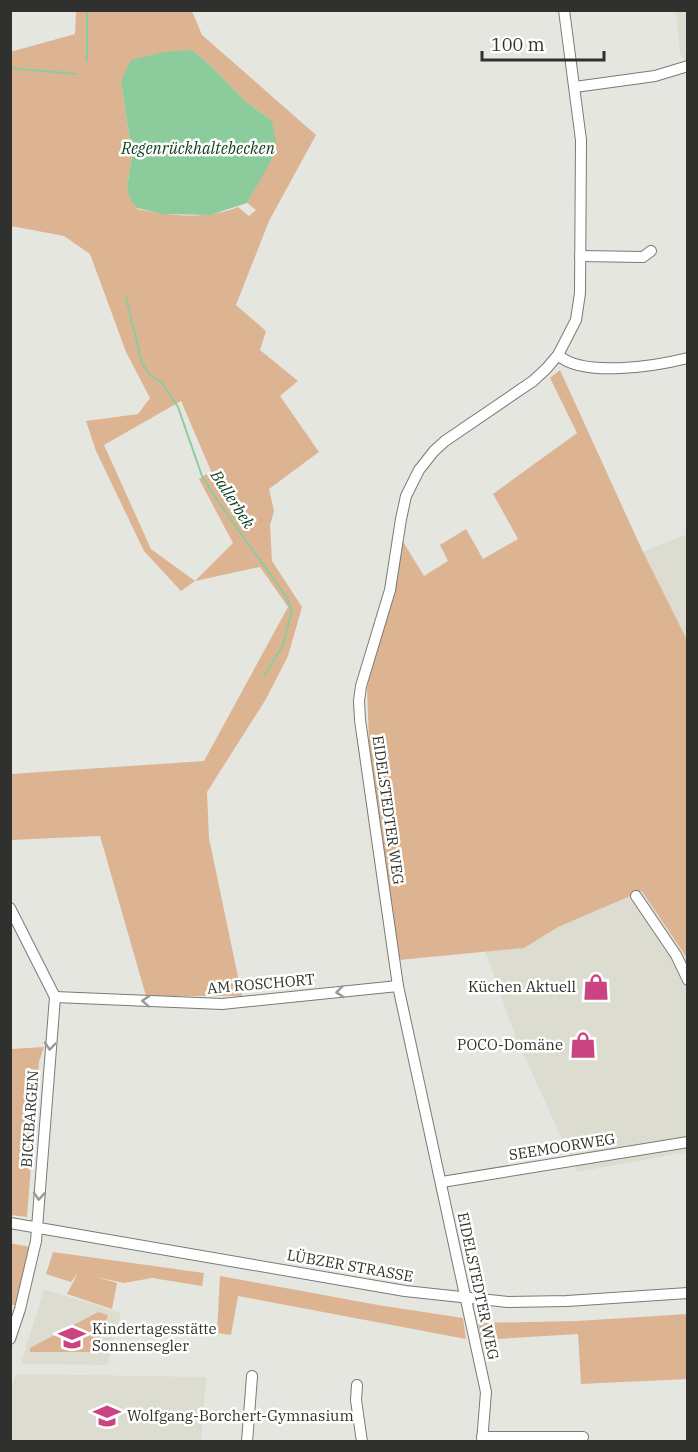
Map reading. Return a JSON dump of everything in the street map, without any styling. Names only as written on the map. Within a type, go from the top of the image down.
[{"type":"street","name":"EIDELSTEDTER WEG","points":[[564,10],[581,140],[578,312],[574,328],[558,355],[546,369],[451,437],[434,451],[419,470],[406,496],[390,590],[361,686],[359,701],[398,986],[486,1392],[482,1439],[582,1437]]},
{"type":"street","points":[[575,87],[655,76],[687,66]]},
{"type":"street","points":[[580,256],[643,257],[651,251]]},
{"type":"street","points":[[558,355],[571,364],[624,368],[664,364],[687,358]]},
{"type":"street","points":[[636,896],[676,955],[687,980]]},
{"type":"street","points":[[10,908],[55,997]]},
{"type":"street","name":"AM ROSCHORT","points":[[55,997],[222,1005],[398,986]]},
{"type":"street","name":"BICKBARGEN","points":[[10,1338],[20,1309],[36,1241],[55,997]]},
{"type":"street","name":"SEEMOORWEG","points":[[442,1182],[687,1142]]},
{"type":"street","name":"LÜBZER STRASSE","points":[[10,1223],[405,1291],[465,1299],[545,1302],[687,1293]]},
{"type":"street","points":[[248,1442],[252,1376]]},
{"type":"street","points":[[357,1385],[356,1400],[362,1442]]},
{"type":"shaded area","points":[[76,11],[192,11],[202,35],[316,135],[269,221],[236,305],[266,331],[260,350],[298,381],[280,396],[319,452],[269,489],[274,511],[270,525],[272,561],[302,607],[288,656],[266,699],[207,792],[209,838],[242,996],[146,996],[100,836],[11,840],[11,774],[204,761],[288,607],[260,567],[195,581],[181,591],[144,551],[96,451],[86,421],[138,414],[150,398],[126,352],[90,254],[64,236],[11,226],[10,52],[75,34]],"holes":[[[192,50],[244,100],[272,121],[254,190],[247,203],[256,210],[249,216],[238,207],[213,214],[188,216],[137,209],[127,188],[132,155],[121,81]],[[181,401],[211,471],[199,479],[233,543],[195,581],[151,549],[104,445]]]},
{"type":"shaded area","points":[[676,11],[687,11],[687,63],[680,53]]},
{"type":"shaded area","points":[[560,370],[643,552],[687,640],[687,958],[642,891],[558,927],[524,948],[399,960],[369,742],[367,688],[385,620],[402,540],[424,576],[448,561],[440,545],[466,529],[483,559],[518,539],[493,494],[577,433],[550,378]]},
{"type":"shaded area","points":[[687,534],[687,640],[643,552]]},
{"type":"shaded area","points":[[642,890],[687,958],[687,1152],[577,1172],[516,1038],[485,951],[524,948],[558,927]]},
{"type":"shaded area","points":[[44,1047],[39,1062],[27,1217],[11,1215],[11,1049]]},
{"type":"shaded area","points":[[10,1243],[30,1247],[16,1305],[11,1305]]},
{"type":"shaded area","points":[[53,1252],[204,1273],[202,1286],[152,1278],[124,1283],[96,1277],[117,1283],[112,1309],[67,1294],[78,1273],[71,1282],[46,1274]]},
{"type":"shaded area","points":[[220,1276],[463,1318],[466,1339],[238,1296],[231,1335],[217,1333]]},
{"type":"shaded area","name":"Kindertagesstätte Sonnensegler","points":[[44,1289],[121,1313],[107,1365],[21,1364]]},
{"type":"shaded area","points":[[98,1312],[108,1315],[95,1352],[30,1352],[30,1348]]},
{"type":"shaded area","points":[[687,1314],[687,1379],[581,1384],[578,1334],[481,1340],[478,1323],[577,1321]]},
{"type":"shaded area","name":"Wolfgang-Borchert-Gymnasium","points":[[16,1374],[206,1377],[201,1441],[11,1441],[11,1391]]},
{"type":"water","name":"Regenrückhaltebecken","points":[[192,50],[244,100],[272,121],[276,143],[270,163],[247,203],[210,215],[162,214],[137,208],[131,201],[127,188],[132,155],[121,81],[131,60],[164,52]]},
{"type":"waterway","points":[[87,10],[87,61]]},
{"type":"waterway","points":[[10,68],[76,74]]},
{"type":"waterway","name":"Ballerbek","points":[[126,298],[142,363],[150,375],[162,383],[178,407],[202,476],[285,595],[292,610],[283,645],[264,676]]},
{"type":"place","name":"Küchen Aktuell","points":[[596,987]]},
{"type":"place","name":"POCO-Domäne","points":[[583,1045]]},
{"type":"place","name":"Kindertagesstätte Sonnensegler","points":[[72,1338]]},
{"type":"place","name":"Wolfgang-Borchert-Gymnasium","points":[[107,1416]]}]
